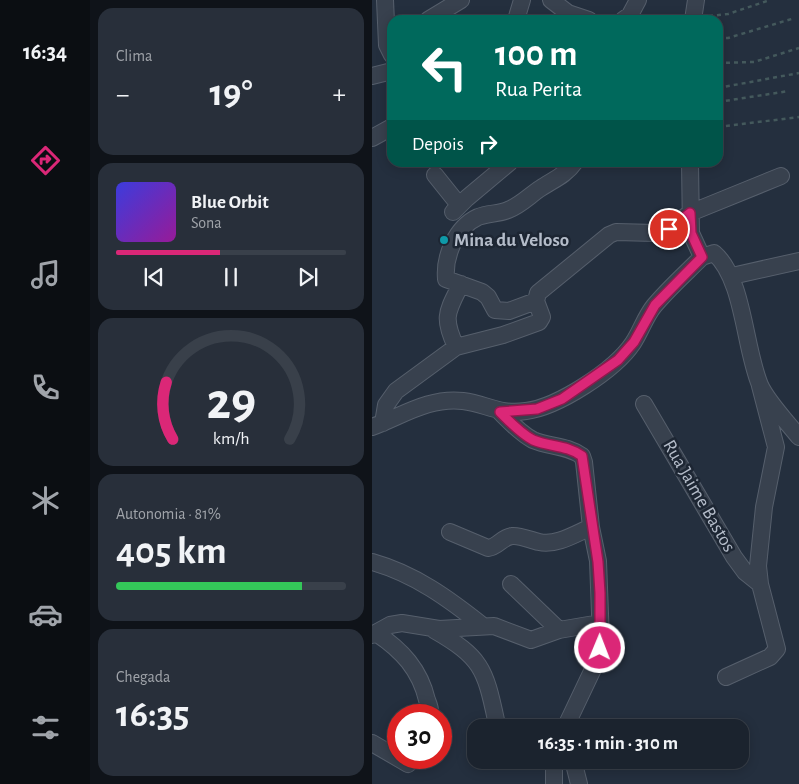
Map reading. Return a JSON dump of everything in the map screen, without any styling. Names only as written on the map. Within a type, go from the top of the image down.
[{"type":"street","points":[[385,0],[387,19]]},
{"type":"street","points":[[436,15],[461,0]]},
{"type":"street","points":[[518,15],[522,0]]},
{"type":"street","points":[[551,0],[568,13],[574,15]]},
{"type":"street","points":[[630,15],[638,0]]},
{"type":"street","points":[[694,15],[696,0]]},
{"type":"street","points":[[372,76],[387,72]]},
{"type":"street","points":[[372,138],[387,130]]},
{"type":"street","points":[[435,175],[456,209],[504,167]]},
{"type":"street","points":[[536,302],[502,312],[495,310],[482,292],[448,281],[446,274],[455,237],[468,223],[491,213],[508,210],[524,202],[560,176],[569,167]]},
{"type":"street","points":[[690,167],[691,233],[702,257]]},
{"type":"street","points":[[376,424],[396,391],[456,347],[503,335],[539,322],[542,317],[536,302],[538,293],[608,236],[616,232],[655,233],[669,229],[690,213],[781,176]]},
{"type":"street","points":[[376,424],[432,402],[463,401],[500,412],[537,409],[562,399],[618,360],[634,342],[655,305],[702,257],[714,253],[732,276],[798,261]]},
{"type":"street","name":"Rua Jaime Bastos","points":[[726,677],[770,657],[777,649],[760,584],[758,566],[762,521],[776,446],[745,334],[732,276]]},
{"type":"street","points":[[456,347],[446,322],[451,304],[461,284]]},
{"type":"street","points":[[760,386],[798,437]]},
{"type":"street","name":"Rua Jaime Bastos","points":[[644,404],[734,557],[745,572],[760,584]]},
{"type":"street","points":[[500,412],[516,428],[533,440],[569,448],[582,456],[591,527],[598,562],[600,624],[598,656],[571,719]]},
{"type":"street","points":[[450,532],[488,548],[509,536],[541,543],[551,542],[591,527]]},
{"type":"street","points":[[372,562],[420,581],[451,600],[483,626]]},
{"type":"street","points":[[512,584],[559,630]]},
{"type":"street","points":[[428,704],[425,689],[416,670],[401,652],[374,634],[390,625],[402,623],[450,630],[483,626],[506,629],[531,640],[559,630],[600,624]]},
{"type":"street","points":[[430,628],[474,657],[484,673],[496,719]]},
{"type":"street","points":[[372,743],[387,752]]},
{"type":"street","points":[[554,769],[554,784]]},
{"type":"street","points":[[575,769],[579,784]]},
{"type":"path","points":[[721,15],[770,0]]},
{"type":"path","points":[[723,38],[795,18]]},
{"type":"path","points":[[723,63],[754,62],[798,48]]},
{"type":"path","points":[[723,87],[798,73]]},
{"type":"path","points":[[723,101],[789,91]]},
{"type":"path","points":[[723,126],[798,117]]},
{"type":"place","name":"Mina du Veloso","points":[[444,240]]},
{"type":"route","points":[[600,648],[598,562],[591,527],[582,456],[569,448],[533,440],[516,428],[500,412],[537,409],[562,399],[618,360],[628,350],[655,305],[702,257],[691,233],[690,213],[669,229]]}]
